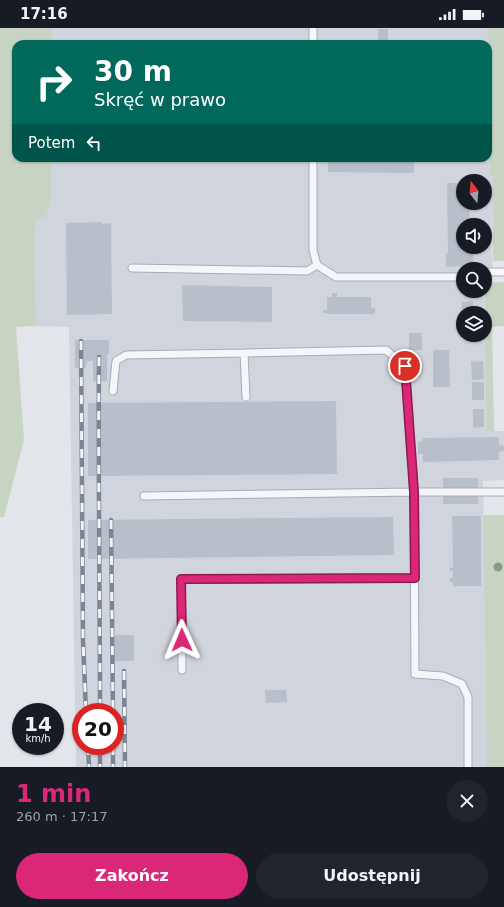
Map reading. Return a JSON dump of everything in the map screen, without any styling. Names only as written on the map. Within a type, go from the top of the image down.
[{"type":"lane","points":[[313,28],[313,40]]},
{"type":"lane","points":[[313,162],[313,250],[317,265],[336,277],[456,277]]},
{"type":"lane","points":[[132,268],[307,271],[317,265]]},
{"type":"lane","points":[[492,272],[504,272]]},
{"type":"lane","points":[[113,391],[116,361],[126,355],[386,350],[405,366],[414,492],[415,674],[444,676],[462,684],[468,697],[468,767]]},
{"type":"lane","points":[[244,352],[246,397]]},
{"type":"lane","points":[[144,496],[504,492]]},
{"type":"lane","points":[[182,670],[181,579],[415,578]]},
{"type":"shaded area","points":[[52,28],[488,28],[488,40],[52,40]]},
{"type":"shaded area","points":[[51,162],[490,162],[490,174],[456,174],[456,210],[492,210],[493,176],[492,283],[492,262],[456,262],[456,298],[484,298],[484,306],[456,306],[456,342],[484,342],[487,431],[504,431],[504,480],[483,481],[487,767],[76,767],[76,755],[124,755],[124,703],[75,703],[69,327],[36,326],[35,220],[46,217],[51,204]]},
{"type":"green space","points":[[0,28],[52,28],[52,40],[12,40],[12,162],[51,162],[51,203],[46,217],[35,220],[36,326],[16,327],[24,440],[4,517],[0,517]]},
{"type":"green space","points":[[488,28],[504,28],[504,261],[493,261],[493,176],[490,174],[490,162],[492,162],[492,40],[488,40]]},
{"type":"green space","points":[[504,282],[504,326],[492,327],[492,306],[485,306],[485,298],[492,298],[492,283]]},
{"type":"green space","points":[[492,327],[494,432],[487,431],[484,342],[492,342]]},
{"type":"green space","points":[[483,515],[504,515],[504,767],[487,767]]},
{"type":"building","points":[[378,29],[388,29],[388,40],[378,40]]},
{"type":"building","points":[[328,162],[414,162],[414,173],[328,172]]},
{"type":"building","points":[[447,183],[456,183],[456,210],[469,210],[470,218],[456,218],[456,254],[473,254],[474,262],[456,262],[456,266],[446,267],[446,253],[448,253]]},
{"type":"building","points":[[102,222],[102,224],[111,223],[112,314],[67,315],[66,223]]},
{"type":"building","points":[[182,285],[272,287],[272,322],[183,321]]},
{"type":"building","points":[[332,293],[337,293],[337,297],[371,297],[371,308],[375,308],[375,314],[323,313],[323,310],[327,310],[327,297],[332,297]]},
{"type":"building","points":[[473,301],[473,306],[462,306],[462,302]]},
{"type":"building","points":[[409,333],[422,333],[422,350],[409,350]]},
{"type":"building","points":[[75,340],[109,340],[109,354],[107,354],[107,381],[93,381],[93,361],[87,361],[86,368],[75,368]]},
{"type":"building","points":[[433,350],[449,350],[450,387],[433,387]]},
{"type":"building","points":[[483,361],[484,379],[472,380],[471,362]]},
{"type":"building","points":[[472,382],[484,382],[484,400],[472,400]]},
{"type":"building","points":[[336,401],[337,474],[88,476],[88,403]]},
{"type":"building","points":[[473,409],[484,409],[484,427],[473,428]]},
{"type":"building","points":[[499,437],[499,445],[504,446],[504,451],[499,452],[499,460],[423,462],[423,454],[418,454],[418,442],[423,441],[423,438]]},
{"type":"building","points":[[443,478],[478,478],[478,504],[443,504]]},
{"type":"building","points":[[452,516],[481,516],[481,586],[453,586],[453,582],[450,582],[450,578],[453,578],[453,571],[450,571],[450,567],[453,568]]},
{"type":"building","points":[[393,517],[394,555],[88,559],[88,520]]},
{"type":"building","points":[[115,635],[134,635],[134,661],[115,661]]},
{"type":"building","points":[[265,690],[286,690],[287,702],[266,703]]},
{"type":"railway","points":[[81,341],[83,641],[86,703]]},
{"type":"railway","points":[[99,357],[100,703]]},
{"type":"railway","points":[[111,520],[113,703]]},
{"type":"railway","points":[[124,671],[125,767]]},
{"type":"railway","points":[[88,755],[89,767]]},
{"type":"railway","points":[[100,755],[100,767]]},
{"type":"railway","points":[[113,755],[113,767]]},
{"type":"route","points":[[182,640],[181,579],[415,578],[414,492],[405,366]]}]
